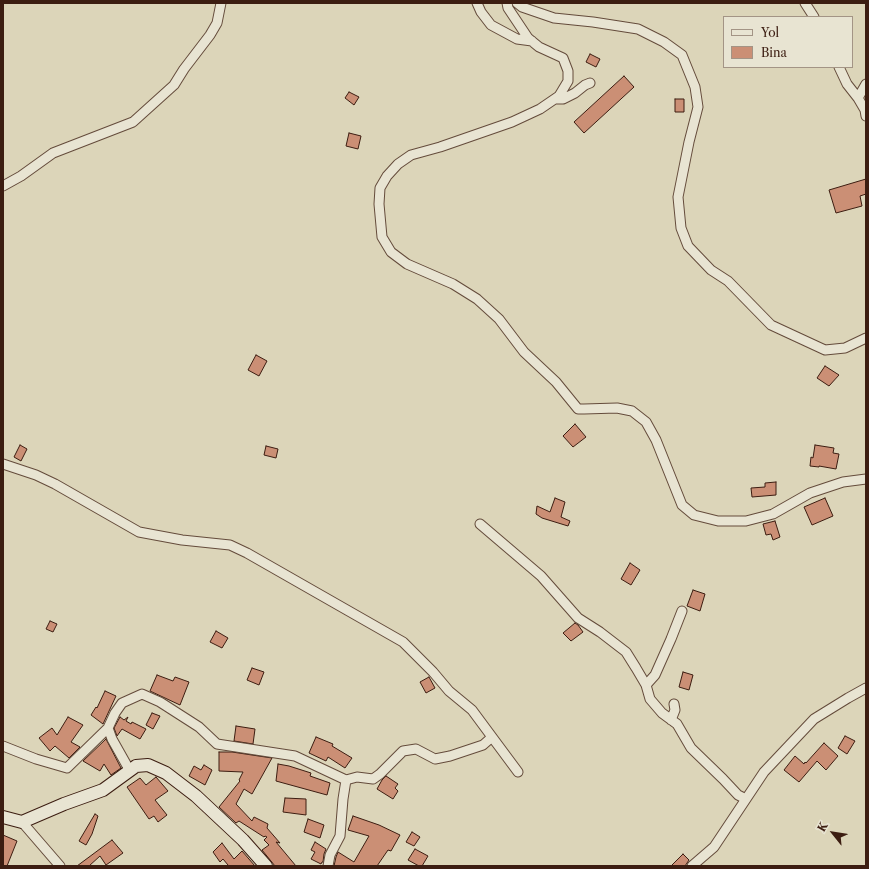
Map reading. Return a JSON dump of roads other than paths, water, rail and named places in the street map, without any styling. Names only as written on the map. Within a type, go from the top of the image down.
[{"type":"main road","points":[[3,817],[22,822],[64,804],[103,790],[136,766],[148,765],[166,773],[196,796],[243,840],[266,866]]},
{"type":"street","points":[[3,186],[21,176],[53,154],[133,122],[174,85],[217,23],[221,3]]},
{"type":"street","points":[[477,3],[481,12],[491,25],[517,39],[532,41]]},
{"type":"street","points":[[507,3],[508,8],[528,38],[539,47],[562,58],[568,71],[568,81],[559,96],[540,109],[512,122],[440,147],[410,155],[398,164],[387,176],[380,188],[382,237],[391,252],[407,264],[453,284],[477,299],[500,319],[524,352],[556,382],[578,408],[617,408],[632,411],[646,422],[656,440],[682,505],[694,515],[718,521],[746,521],[773,514],[810,493],[843,482],[866,479]]},
{"type":"street","points":[[517,3],[522,7],[554,18],[638,29],[664,42],[682,55],[695,87],[698,107],[678,197],[681,228],[688,246],[711,270],[728,281],[770,325],[825,350],[845,348],[866,338]]},
{"type":"street","points":[[805,3],[813,16]]},
{"type":"street","points":[[839,68],[847,84],[865,110],[866,116]]},
{"type":"street","points":[[555,98],[562,99],[575,93],[590,83]]},
{"type":"street","points":[[858,98],[866,84]]},
{"type":"street","points":[[3,464],[36,474],[139,532],[182,540],[230,545],[247,553],[403,642],[433,672],[449,691],[472,710],[518,772]]},
{"type":"street","points":[[480,524],[541,576],[578,618],[600,632],[626,652],[646,685],[650,699],[662,713],[677,724],[690,748],[738,795],[746,799]]},
{"type":"street","points":[[646,685],[655,674],[682,611]]},
{"type":"street","points":[[692,866],[714,847],[764,772],[814,719],[866,688]]},
{"type":"street","points":[[3,746],[67,768],[108,728],[115,713],[122,703],[142,694],[160,702],[199,726],[217,744],[295,756],[346,780],[357,777],[373,779],[403,751],[416,749],[435,759],[450,756],[483,745],[492,737]]},
{"type":"street","points":[[671,720],[675,710],[674,704]]},
{"type":"street","points":[[108,728],[130,771]]},
{"type":"street","points":[[328,866],[330,855],[340,836],[346,780]]},
{"type":"street","points":[[22,822],[60,866]]}]
